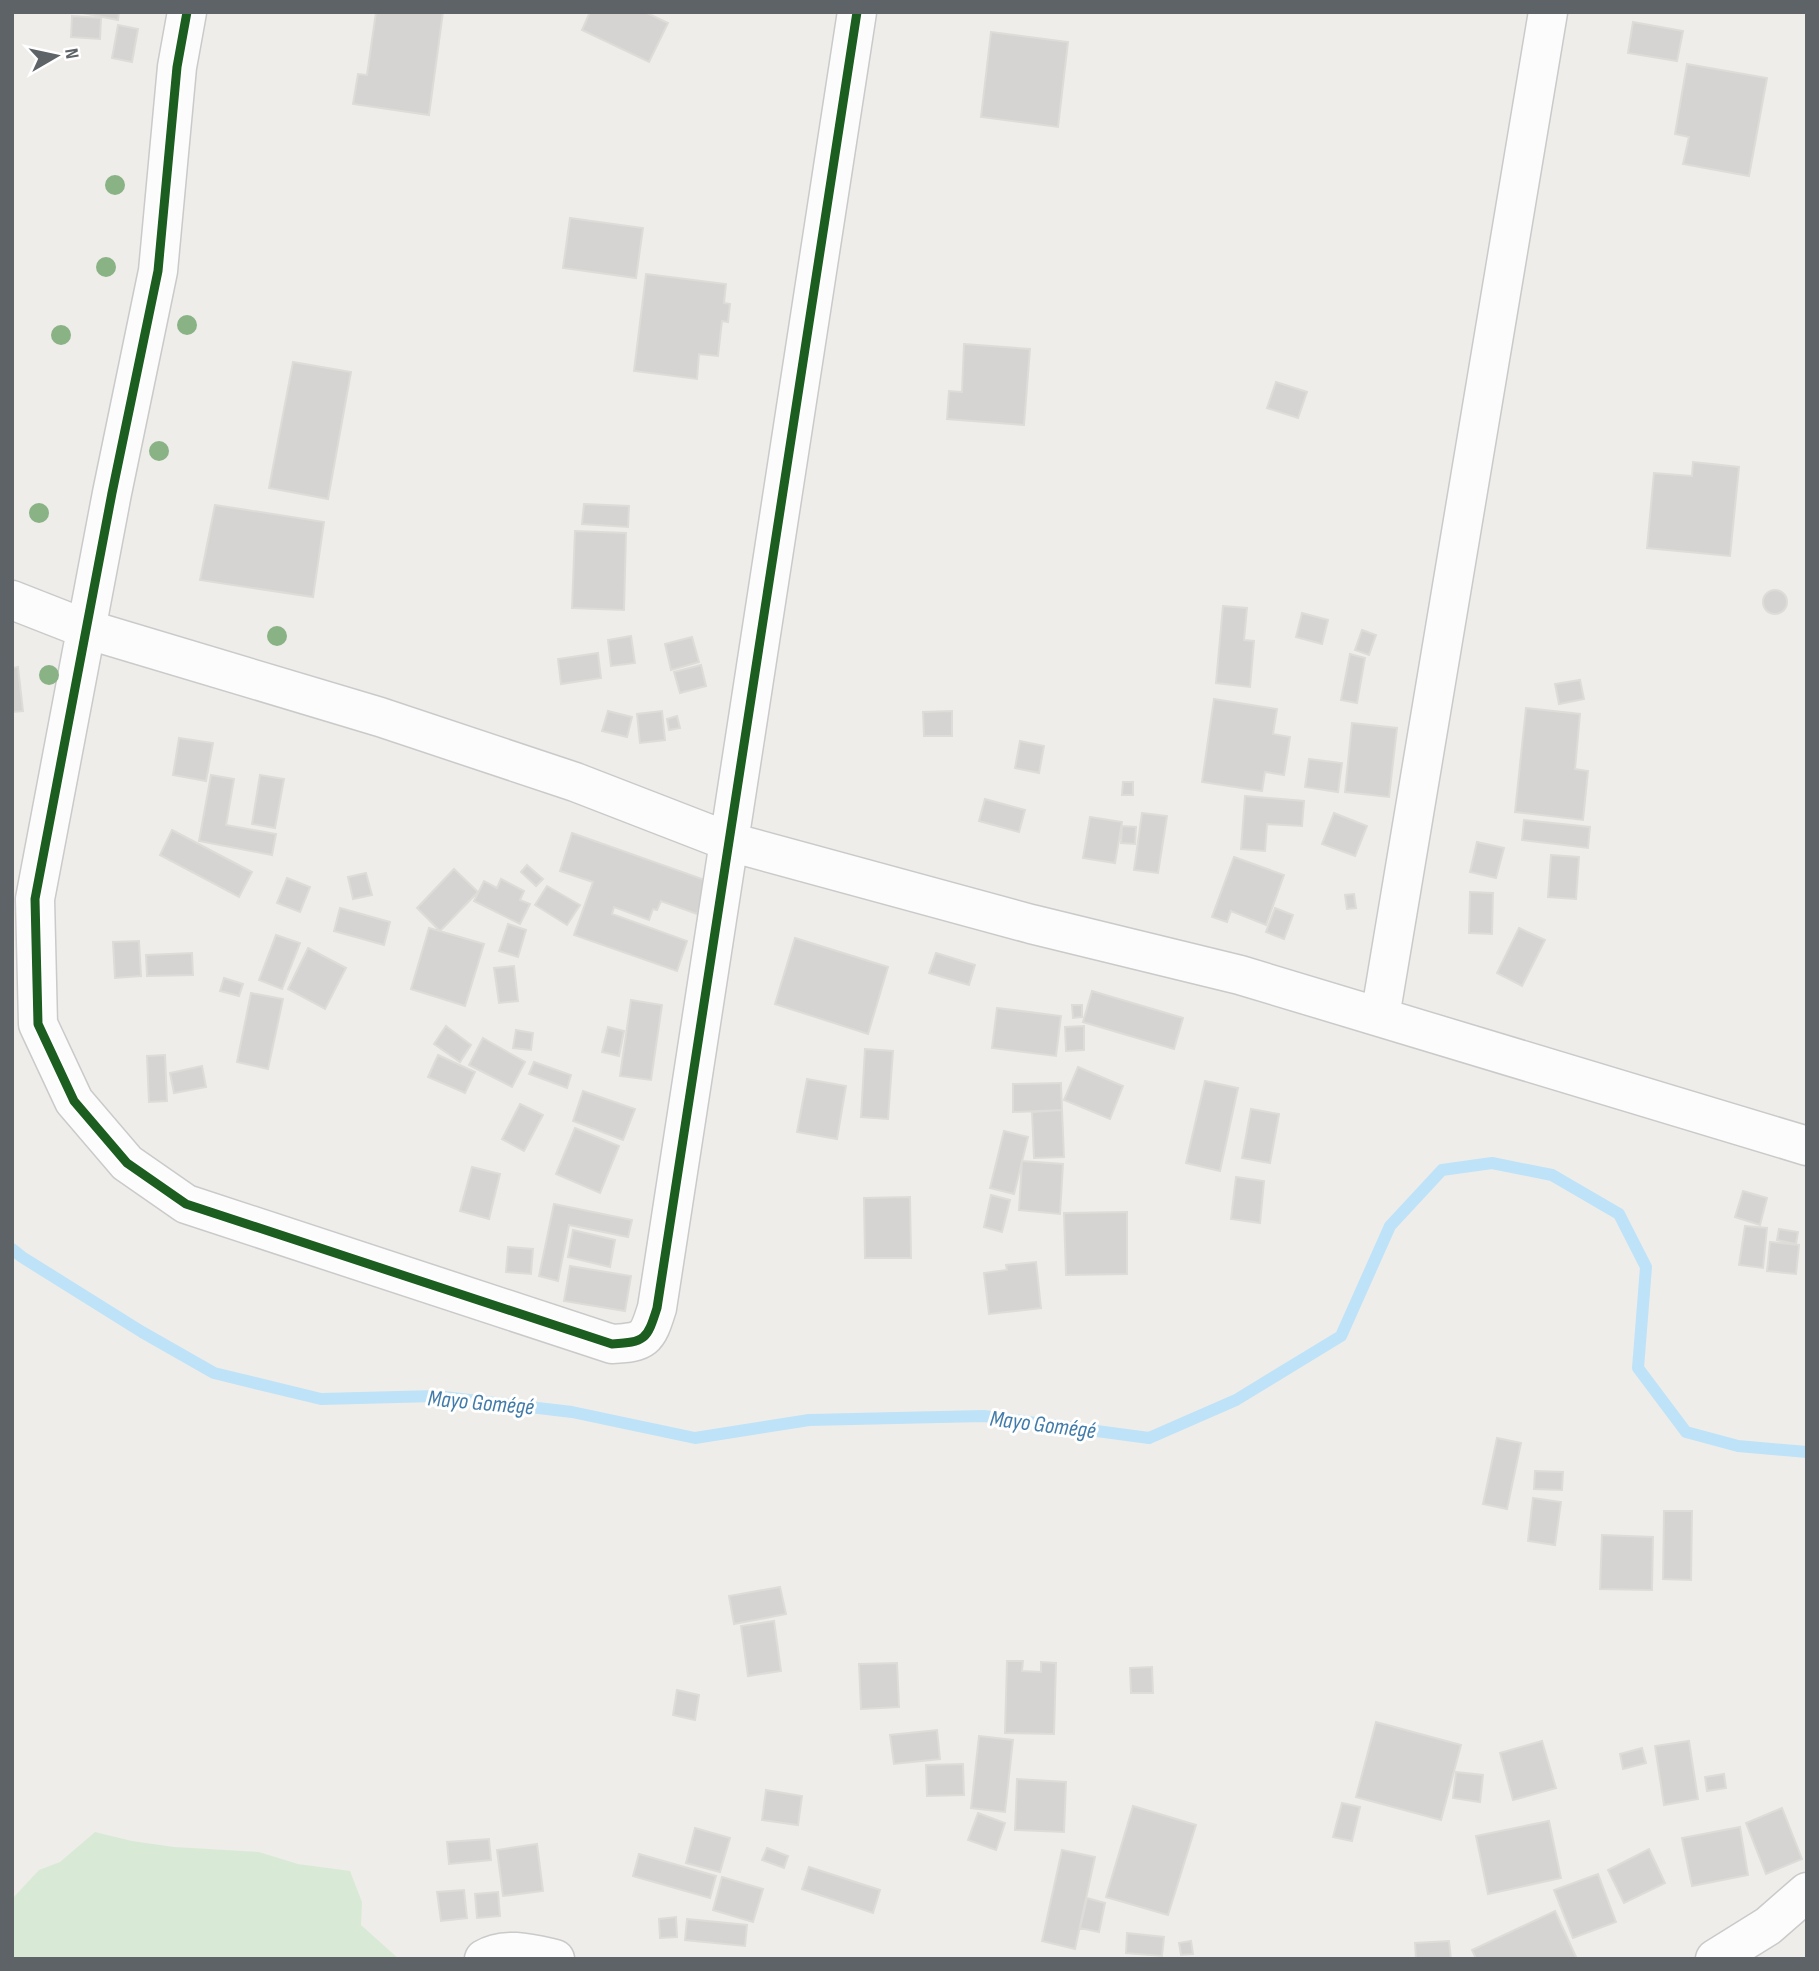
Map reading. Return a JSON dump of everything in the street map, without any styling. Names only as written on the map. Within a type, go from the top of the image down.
[{"type":"street","points":[[187,12],[177,67],[158,271],[111,493],[35,899],[38,1024],[74,1101],[127,1163],[186,1205],[612,1344],[636,1342],[650,1331],[657,1308],[858,12]]},
{"type":"street","points":[[1380,1017],[1548,12]]},
{"type":"street","points":[[12,600],[86,629],[393,721],[575,782],[730,842],[1031,924],[1240,975],[1807,1146]]},
{"type":"street","points":[[1715,1959],[1769,1926],[1807,1892]]},
{"type":"street","points":[[484,1959],[494,1953],[528,1953],[555,1959]]},
{"type":"green space","points":[[95,1832],[174,1847],[259,1852],[298,1864],[350,1871],[362,1902],[361,1925],[399,1959],[12,1959],[12,1899],[39,1870],[60,1862]]},
{"type":"building","points":[[78,12],[119,12],[118,20]]},
{"type":"building","points":[[376,12],[443,12],[429,115],[353,104],[358,74],[367,75]]},
{"type":"building","points":[[590,12],[645,12],[668,23],[649,62],[582,30]]},
{"type":"building","points":[[72,16],[101,18],[100,39],[71,37]]},
{"type":"building","points":[[1633,22],[1683,31],[1677,61],[1628,53]]},
{"type":"building","points":[[118,25],[138,29],[132,62],[112,58]]},
{"type":"building","points":[[991,32],[1068,42],[1058,127],[981,117]]},
{"type":"building","points":[[1687,64],[1767,78],[1749,176],[1683,164],[1689,137],[1675,134]]},
{"type":"building","points":[[570,218],[643,228],[636,278],[563,268]]},
{"type":"building","points":[[646,274],[726,284],[724,303],[730,304],[728,322],[722,321],[718,356],[699,354],[697,379],[634,371]]},
{"type":"building","points":[[964,344],[1030,349],[1024,425],[947,419],[949,391],[962,392]]},
{"type":"building","points":[[293,362],[351,372],[328,499],[269,488]]},
{"type":"building","points":[[1276,382],[1307,392],[1298,418],[1267,408]]},
{"type":"building","points":[[1693,462],[1739,467],[1730,556],[1647,548],[1654,473],[1692,476]]},
{"type":"building","points":[[584,504],[629,506],[628,527],[582,524]]},
{"type":"building","points":[[215,505],[324,522],[313,597],[200,580]]},
{"type":"building","points":[[575,531],[626,533],[624,610],[572,608]]},
{"type":"building","points":[[1775,590],[1783,594],[1787,602],[1783,610],[1775,614],[1767,610],[1763,602],[1767,594]]},
{"type":"building","points":[[1223,606],[1247,608],[1244,640],[1254,641],[1250,687],[1216,683]]},
{"type":"building","points":[[1302,613],[1328,620],[1322,644],[1296,637]]},
{"type":"building","points":[[1362,630],[1376,635],[1369,655],[1355,650]]},
{"type":"building","points":[[631,636],[635,663],[611,666],[608,640]]},
{"type":"building","points":[[692,637],[699,662],[671,670],[665,644]]},
{"type":"building","points":[[598,653],[601,678],[561,684],[558,659]]},
{"type":"building","points":[[1350,654],[1365,658],[1357,703],[1341,700]]},
{"type":"building","points":[[701,665],[706,686],[680,693],[674,672]]},
{"type":"building","points":[[18,667],[23,711],[12,712],[12,668]]},
{"type":"building","points":[[1580,680],[1584,699],[1559,704],[1555,684]]},
{"type":"building","points":[[1214,699],[1277,709],[1273,734],[1290,737],[1284,775],[1265,772],[1262,791],[1202,782]]},
{"type":"building","points":[[1526,708],[1580,714],[1575,769],[1588,771],[1583,820],[1515,812]]},
{"type":"building","points":[[608,711],[632,717],[627,737],[602,731]]},
{"type":"building","points":[[662,711],[665,740],[640,743],[637,714]]},
{"type":"building","points":[[952,711],[952,736],[924,736],[923,712]]},
{"type":"building","points":[[677,716],[680,728],[669,730],[667,719]]},
{"type":"building","points":[[1352,723],[1397,728],[1389,797],[1345,792]]},
{"type":"building","points":[[179,738],[213,743],[206,781],[173,775]]},
{"type":"building","points":[[1020,741],[1044,746],[1039,773],[1015,768]]},
{"type":"building","points":[[1309,759],[1342,763],[1338,792],[1305,787]]},
{"type":"building","points":[[211,775],[234,779],[226,825],[276,834],[272,855],[199,841]]},
{"type":"building","points":[[260,775],[284,779],[275,828],[252,824]]},
{"type":"building","points":[[1123,782],[1133,782],[1133,795],[1122,795]]},
{"type":"building","points":[[1245,796],[1304,801],[1302,826],[1267,824],[1265,851],[1241,849]]},
{"type":"building","points":[[985,799],[1025,810],[1019,832],[979,821]]},
{"type":"building","points":[[1142,813],[1167,816],[1158,873],[1134,870]]},
{"type":"building","points":[[1334,813],[1367,826],[1355,856],[1322,844]]},
{"type":"building","points":[[1090,817],[1122,822],[1115,863],[1083,858]]},
{"type":"building","points":[[1524,820],[1590,827],[1588,848],[1522,840]]},
{"type":"building","points":[[1122,826],[1136,827],[1135,844],[1121,843]]},
{"type":"building","points":[[172,830],[252,872],[239,897],[160,855]]},
{"type":"building","points":[[572,833],[708,881],[697,914],[661,901],[657,910],[653,909],[649,920],[614,907],[612,914],[687,941],[677,971],[574,935],[593,882],[560,871]]},
{"type":"building","points":[[1477,842],[1504,848],[1496,878],[1470,872]]},
{"type":"building","points":[[1551,855],[1579,857],[1576,899],[1548,897]]},
{"type":"building","points":[[1234,857],[1284,875],[1266,925],[1231,911],[1227,922],[1212,917]]},
{"type":"building","points":[[527,865],[543,879],[536,886],[521,872]]},
{"type":"building","points":[[454,869],[478,892],[440,931],[417,908]]},
{"type":"building","points":[[366,873],[372,895],[353,899],[348,877]]},
{"type":"building","points":[[287,878],[310,887],[300,912],[277,903]]},
{"type":"building","points":[[501,879],[524,891],[520,900],[530,904],[520,924],[474,901],[484,881],[497,888]]},
{"type":"building","points":[[547,886],[580,905],[567,925],[535,905]]},
{"type":"building","points":[[1470,892],[1493,893],[1492,934],[1469,933]]},
{"type":"building","points":[[1354,894],[1356,908],[1347,909],[1345,895]]},
{"type":"building","points":[[340,908],[390,922],[384,945],[334,931]]},
{"type":"building","points":[[1275,908],[1293,915],[1284,939],[1266,932]]},
{"type":"building","points":[[508,924],[526,930],[518,957],[499,951]]},
{"type":"building","points":[[429,928],[484,944],[465,1006],[411,989]]},
{"type":"building","points":[[1519,928],[1545,940],[1522,986],[1497,973]]},
{"type":"building","points":[[276,935],[300,943],[282,989],[259,980]]},
{"type":"building","points":[[795,938],[888,967],[868,1034],[775,1004]]},
{"type":"building","points":[[139,941],[141,976],[115,978],[113,942]]},
{"type":"building","points":[[308,948],[346,968],[325,1009],[288,989]]},
{"type":"building","points":[[192,953],[193,975],[147,976],[146,955]]},
{"type":"building","points":[[936,953],[975,965],[969,985],[929,973]]},
{"type":"building","points":[[514,966],[518,1001],[499,1003],[494,968]]},
{"type":"building","points":[[224,978],[243,984],[239,996],[220,991]]},
{"type":"building","points":[[1092,991],[1183,1018],[1174,1049],[1083,1022]]},
{"type":"building","points":[[251,993],[283,999],[268,1069],[237,1062]]},
{"type":"building","points":[[631,1000],[662,1005],[651,1080],[620,1076]]},
{"type":"building","points":[[1072,1005],[1082,1005],[1082,1017],[1073,1018]]},
{"type":"building","points":[[997,1008],[1061,1016],[1056,1056],[992,1048]]},
{"type":"building","points":[[446,1026],[471,1045],[460,1062],[434,1044]]},
{"type":"building","points":[[1084,1026],[1084,1050],[1066,1051],[1065,1027]]},
{"type":"building","points":[[608,1027],[624,1031],[619,1056],[602,1052]]},
{"type":"building","points":[[516,1030],[533,1033],[531,1050],[513,1048]]},
{"type":"building","points":[[483,1038],[525,1062],[512,1087],[469,1065]]},
{"type":"building","points":[[865,1049],[893,1051],[888,1119],[861,1117]]},
{"type":"building","points":[[165,1055],[167,1101],[149,1102],[147,1056]]},
{"type":"building","points":[[438,1055],[475,1072],[465,1093],[428,1077]]},
{"type":"building","points":[[534,1062],[571,1075],[567,1088],[529,1074]]},
{"type":"building","points":[[202,1066],[206,1087],[174,1093],[170,1073]]},
{"type":"building","points":[[1078,1067],[1123,1086],[1110,1119],[1064,1100]]},
{"type":"building","points":[[807,1079],[846,1086],[837,1139],[797,1132]]},
{"type":"building","points":[[1205,1081],[1238,1088],[1220,1171],[1186,1163]]},
{"type":"building","points":[[1061,1083],[1062,1110],[1013,1112],[1013,1084]]},
{"type":"building","points":[[583,1091],[635,1109],[623,1140],[573,1121]]},
{"type":"building","points":[[520,1104],[543,1115],[524,1151],[502,1139]]},
{"type":"building","points":[[1251,1109],[1279,1114],[1270,1163],[1242,1158]]},
{"type":"building","points":[[1062,1110],[1064,1157],[1034,1158],[1032,1112]]},
{"type":"building","points":[[575,1128],[619,1146],[600,1193],[556,1174]]},
{"type":"building","points":[[1004,1131],[1028,1137],[1014,1194],[990,1188]]},
{"type":"building","points":[[1022,1161],[1063,1164],[1060,1214],[1019,1210]]},
{"type":"building","points":[[472,1167],[500,1174],[489,1219],[460,1211]]},
{"type":"building","points":[[1236,1177],[1264,1181],[1260,1223],[1231,1219]]},
{"type":"building","points":[[1743,1191],[1767,1198],[1760,1225],[1735,1217]]},
{"type":"building","points":[[991,1195],[1010,1200],[1002,1232],[984,1227]]},
{"type":"building","points":[[910,1197],[911,1258],[865,1258],[864,1198]]},
{"type":"building","points":[[554,1204],[632,1220],[628,1237],[569,1225],[558,1281],[539,1276]]},
{"type":"building","points":[[1127,1212],[1127,1274],[1066,1275],[1064,1213]]},
{"type":"building","points":[[1745,1226],[1767,1228],[1763,1268],[1739,1265]]},
{"type":"building","points":[[1779,1229],[1798,1232],[1796,1244],[1777,1240]]},
{"type":"building","points":[[573,1230],[615,1240],[610,1267],[568,1257]]},
{"type":"building","points":[[1770,1242],[1799,1245],[1796,1274],[1767,1271]]},
{"type":"building","points":[[508,1247],[533,1249],[531,1274],[506,1272]]},
{"type":"building","points":[[1036,1262],[1041,1308],[989,1314],[984,1273],[1007,1270],[1006,1265]]},
{"type":"building","points":[[570,1266],[631,1276],[625,1311],[564,1301]]},
{"type":"building","points":[[1497,1438],[1521,1443],[1507,1509],[1483,1504]]},
{"type":"building","points":[[1535,1471],[1563,1472],[1562,1490],[1534,1489]]},
{"type":"building","points":[[1533,1498],[1561,1502],[1555,1545],[1528,1541]]},
{"type":"building","points":[[1664,1511],[1692,1511],[1691,1580],[1663,1579]]},
{"type":"building","points":[[1602,1535],[1653,1537],[1652,1590],[1600,1589]]},
{"type":"building","points":[[780,1587],[786,1614],[734,1624],[729,1596]]},
{"type":"building","points":[[774,1621],[781,1671],[748,1676],[741,1626]]},
{"type":"building","points":[[1007,1661],[1023,1661],[1022,1671],[1041,1672],[1041,1662],[1056,1663],[1054,1734],[1005,1733]]},
{"type":"building","points":[[897,1663],[899,1707],[861,1709],[859,1664]]},
{"type":"building","points":[[1152,1667],[1153,1693],[1131,1693],[1130,1668]]},
{"type":"building","points":[[677,1690],[699,1695],[695,1720],[673,1715]]},
{"type":"building","points":[[1376,1722],[1461,1745],[1441,1820],[1356,1797]]},
{"type":"building","points":[[937,1730],[940,1759],[894,1764],[890,1735]]},
{"type":"building","points":[[979,1736],[1013,1740],[1005,1812],[971,1808]]},
{"type":"building","points":[[1542,1741],[1556,1788],[1513,1800],[1500,1753]]},
{"type":"building","points":[[1689,1741],[1698,1799],[1664,1805],[1655,1746]]},
{"type":"building","points":[[1642,1748],[1646,1763],[1623,1769],[1620,1754]]},
{"type":"building","points":[[963,1764],[964,1795],[927,1796],[926,1765]]},
{"type":"building","points":[[1456,1772],[1483,1775],[1480,1802],[1453,1798]]},
{"type":"building","points":[[1724,1774],[1726,1788],[1707,1791],[1705,1777]]},
{"type":"building","points":[[1017,1779],[1066,1782],[1064,1832],[1015,1830]]},
{"type":"building","points":[[766,1790],[802,1796],[798,1825],[762,1820]]},
{"type":"building","points":[[1342,1803],[1360,1807],[1352,1841],[1333,1837]]},
{"type":"building","points":[[1133,1806],[1196,1825],[1168,1915],[1106,1897]]},
{"type":"building","points":[[1782,1808],[1802,1859],[1766,1874],[1746,1823]]},
{"type":"building","points":[[978,1813],[1005,1823],[996,1850],[968,1840]]},
{"type":"building","points":[[1549,1821],[1561,1878],[1488,1894],[1476,1836]]},
{"type":"building","points":[[1740,1827],[1748,1875],[1692,1886],[1682,1838]]},
{"type":"building","points":[[695,1828],[730,1838],[720,1872],[686,1863]]},
{"type":"building","points":[[489,1839],[491,1860],[449,1864],[447,1842]]},
{"type":"building","points":[[537,1844],[543,1891],[503,1896],[497,1850]]},
{"type":"building","points":[[767,1848],[788,1856],[784,1868],[762,1860]]},
{"type":"building","points":[[1649,1849],[1665,1883],[1624,1903],[1608,1870]]},
{"type":"building","points":[[1062,1850],[1095,1857],[1075,1949],[1042,1941]]},
{"type":"building","points":[[639,1854],[716,1876],[710,1898],[633,1876]]},
{"type":"building","points":[[809,1867],[880,1890],[873,1913],[802,1889]]},
{"type":"building","points":[[1598,1874],[1616,1922],[1573,1938],[1554,1890]]},
{"type":"building","points":[[722,1877],[763,1889],[753,1922],[713,1910]]},
{"type":"building","points":[[464,1890],[467,1918],[441,1921],[437,1892]]},
{"type":"building","points":[[498,1892],[500,1916],[477,1918],[475,1894]]},
{"type":"building","points":[[1087,1898],[1105,1903],[1099,1932],[1080,1928]]},
{"type":"building","points":[[1555,1911],[1577,1959],[1476,1959],[1472,1950]]},
{"type":"building","points":[[676,1917],[677,1937],[660,1938],[659,1919]]},
{"type":"building","points":[[687,1919],[747,1925],[745,1946],[685,1940]]},
{"type":"building","points":[[1127,1933],[1164,1937],[1162,1956],[1126,1953]]},
{"type":"building","points":[[1191,1941],[1193,1954],[1181,1955],[1179,1943]]},
{"type":"building","points":[[1449,1941],[1451,1959],[1416,1959],[1415,1943]]},
{"type":"waterway","name":"Mayo Gomégé","points":[[12,1249],[142,1332],[214,1373],[321,1399],[436,1396],[572,1412],[695,1438],[809,1420],[984,1416],[1149,1438],[1236,1400],[1341,1336],[1390,1226],[1442,1170],[1492,1163],[1552,1175],[1619,1214],[1646,1267],[1638,1368],[1686,1432],[1738,1446],[1807,1452]]},
{"type":"cycle path","points":[[187,12],[177,67],[158,271],[112,493],[35,899],[38,1024],[74,1101],[127,1163],[186,1204],[612,1344],[632,1342],[643,1337],[657,1308],[857,12]]}]
